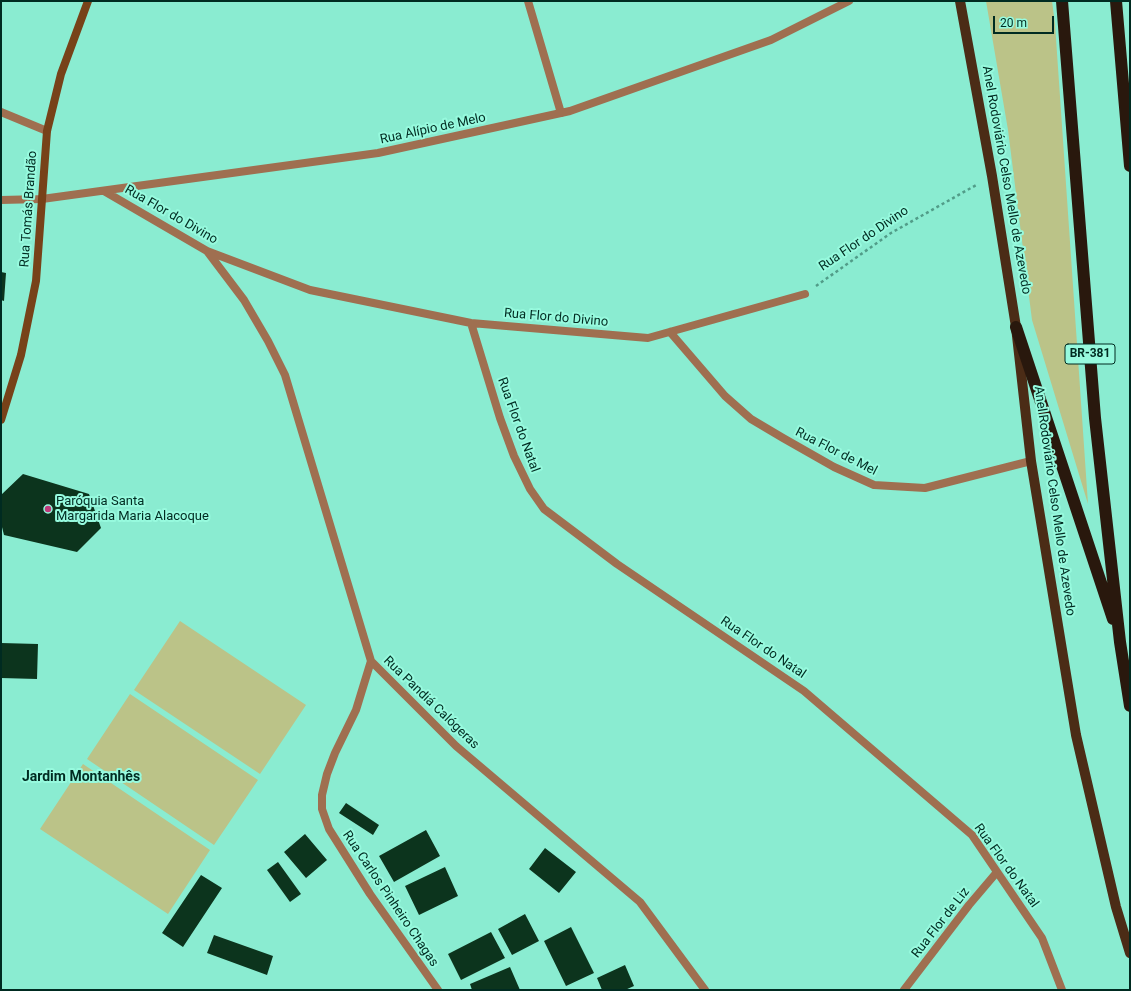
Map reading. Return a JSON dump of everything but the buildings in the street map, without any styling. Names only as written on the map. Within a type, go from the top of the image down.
[{"type":"highway","name":"BR-381","points":[[1062,1],[1095,418],[1120,642],[1130,706]]},
{"type":"highway","points":[[1116,1],[1130,166]]},
{"type":"highway","points":[[1016,327],[1120,642]]},
{"type":"main road","name":"Anel Rodoviário Celso Mello de Azevedo","points":[[960,1],[992,176],[1016,327],[1031,461],[1076,735],[1116,907],[1130,953]]},
{"type":"street","name":"Rua Tomás Brandão","points":[[1,420],[21,354],[36,281],[47,131],[61,74],[88,1]]},
{"type":"street","points":[[528,1],[561,113]]},
{"type":"street","name":"Rua Alípio de Melo","points":[[1,200],[42,199],[378,153],[570,111],[771,40],[849,1]]},
{"type":"street","points":[[1,112],[47,131]]},
{"type":"street","name":"Rua Flor do Divino","points":[[104,191],[207,251],[310,290],[472,323],[648,338],[805,294]]},
{"type":"street","name":"Rua Pandiá Calógeras","points":[[207,251],[244,300],[268,341],[285,375],[371,661],[456,746],[640,902],[705,990]]},
{"type":"street","name":"Rua Flor do Natal","points":[[472,323],[500,418],[514,456],[530,489],[544,509],[617,564],[804,691],[972,836],[1042,938],[1062,990]]},
{"type":"street","name":"Rua Flor de Mel","points":[[670,332],[725,396],[751,419],[834,467],[874,485],[925,488],[1031,461]]},
{"type":"street","name":"Rua Carlos Pinheiro Chagas","points":[[371,661],[356,710],[335,753],[327,774],[322,795],[322,809],[329,829],[370,894],[438,990]]},
{"type":"street","name":"Rua Flor de Liz","points":[[904,990],[969,905],[997,872]]},
{"type":"path","name":"Rua Flor do Divino","points":[[805,294],[891,233],[992,176]]},
{"type":"green space","points":[[986,1],[1052,1],[1055,24],[1088,504],[1032,320],[1008,130]]},
{"type":"green space","points":[[180,621],[306,705],[260,774],[134,690]]},
{"type":"green space","points":[[130,694],[258,780],[214,845],[87,759]]},
{"type":"green space","points":[[83,764],[210,850],[168,914],[40,829]]},
{"type":"place","name":"Paróquia Santa Margarida Maria Alacoque","points":[[48,509]]},
{"type":"district","name":"Jardim Montanhês","points":[[81,777]]}]
